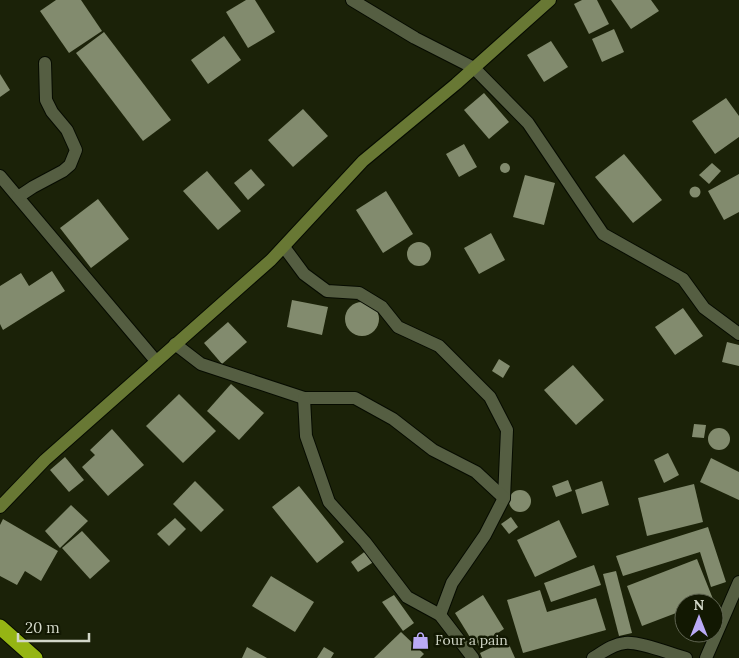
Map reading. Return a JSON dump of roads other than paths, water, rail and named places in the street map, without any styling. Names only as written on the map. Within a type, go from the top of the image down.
[{"type":"highway","points":[[0,627],[35,658]]},
{"type":"street","points":[[352,0],[415,38],[474,68],[528,123],[603,234],[683,278],[704,308],[739,334]]},
{"type":"street","points":[[0,506],[44,460],[271,260],[363,161],[474,68],[550,0]]},
{"type":"street","points":[[18,197],[63,172],[70,165],[76,150],[67,130],[52,112],[46,100],[44,63]]},
{"type":"street","points":[[0,176],[156,361]]},
{"type":"street","points":[[284,246],[304,274],[327,291],[359,293],[382,307],[398,327],[439,346],[490,396],[507,430],[504,498],[485,534],[452,583],[440,615]]},
{"type":"street","points":[[175,344],[200,364],[304,398],[354,398],[393,419],[432,450],[476,472],[504,498]]},
{"type":"street","points":[[304,398],[306,436],[329,502],[365,542],[407,597],[440,615],[473,658]]},
{"type":"street","points":[[706,658],[739,582]]},
{"type":"street","points":[[593,658],[611,647],[626,642],[686,658]]},
{"type":"place","name":"Four a pain","points":[[421,640]]}]
